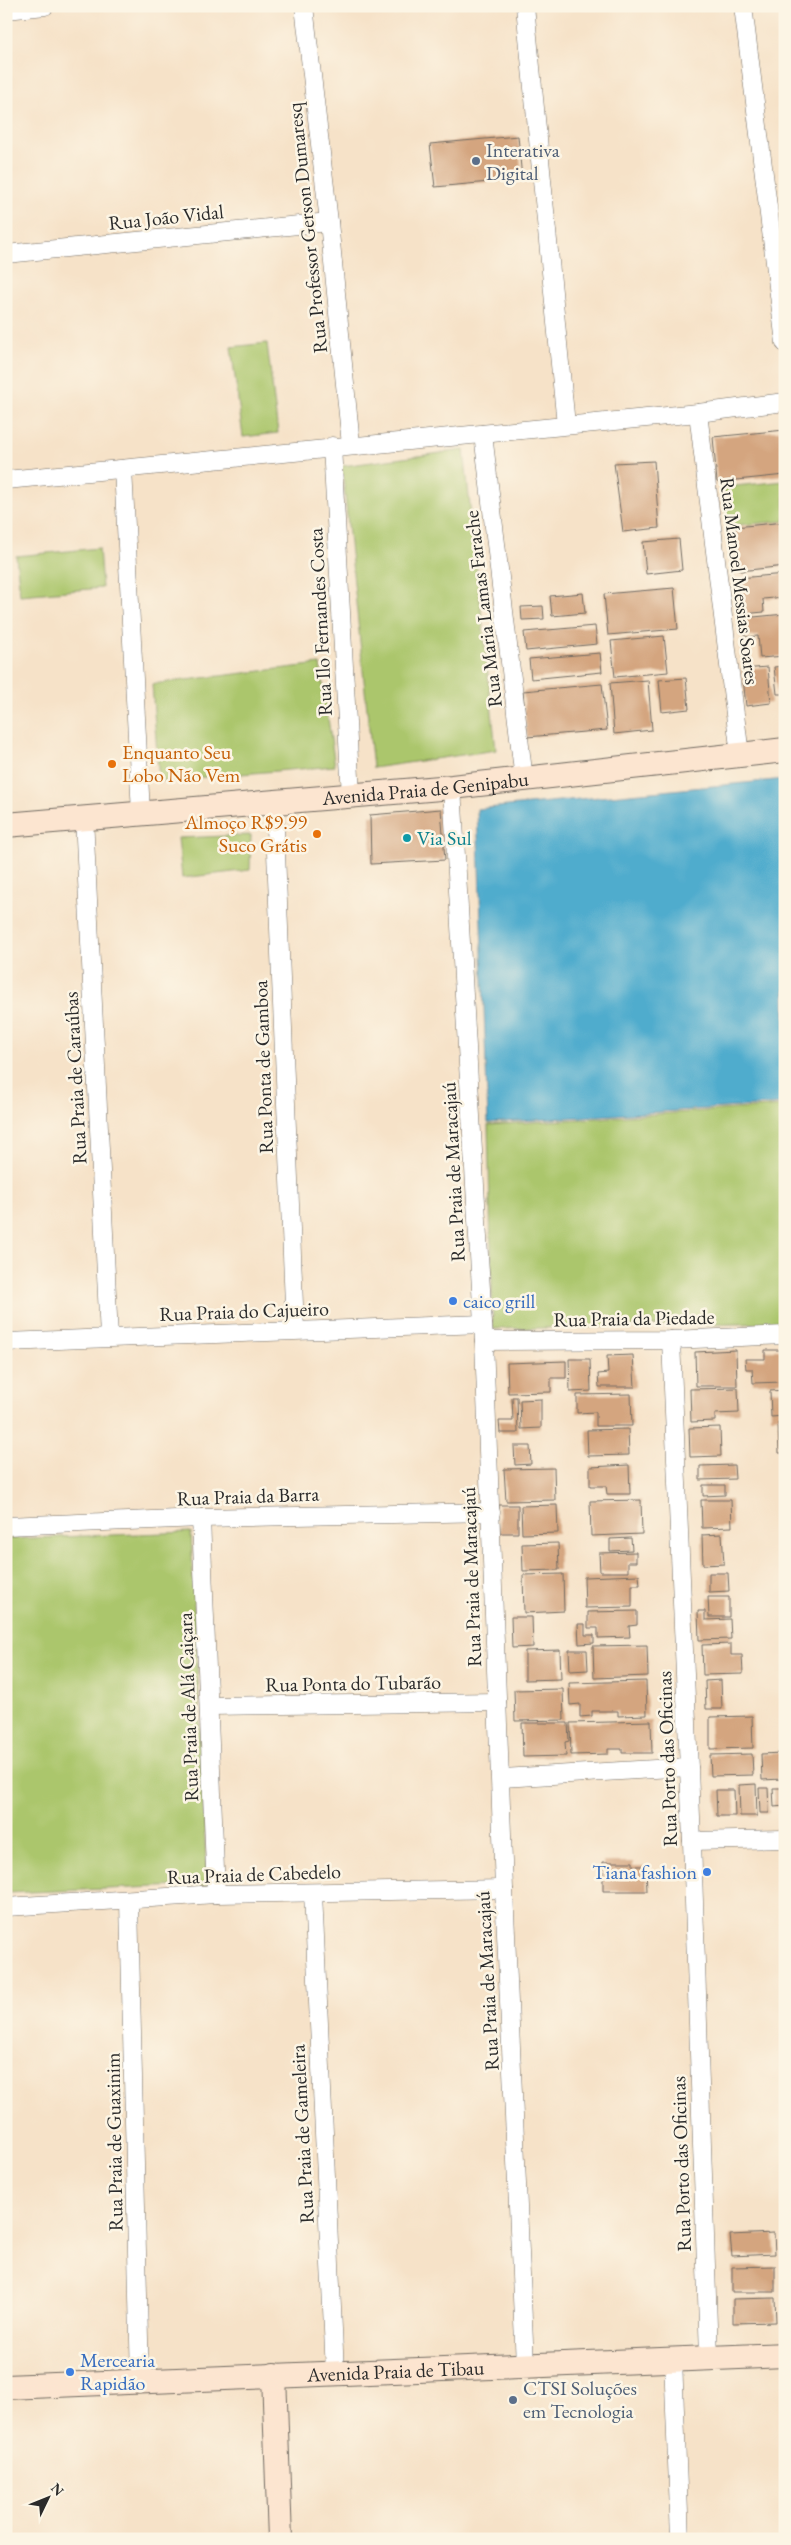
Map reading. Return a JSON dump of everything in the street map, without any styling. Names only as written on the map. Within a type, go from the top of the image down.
[{"type":"main road","name":"Avenida Praia de Genipabu","points":[[6,825],[452,787],[785,750]]},
{"type":"main road","name":"Avenida Praia de Tibau","points":[[6,2387],[140,2383],[274,2375],[785,2355]]},
{"type":"main road","points":[[274,2375],[280,2539]]},
{"type":"street","points":[[6,10],[46,6]]},
{"type":"street","name":"Rua Professor Gerson Dumaresq","points":[[304,6],[352,445]]},
{"type":"street","points":[[525,6],[566,425]]},
{"type":"street","points":[[743,6],[785,343]]},
{"type":"street","name":"Rua João Vidal","points":[[6,254],[329,222]]},
{"type":"street","points":[[6,480],[332,446],[483,434],[698,413],[785,402]]},
{"type":"street","name":"Rua Manoel Messias Soares","points":[[698,413],[740,754]]},
{"type":"street","name":"Rua Maria Lamas Farache","points":[[483,434],[524,780]]},
{"type":"street","name":"Rua Ilo Fernandes Costa","points":[[332,446],[351,796]]},
{"type":"street","points":[[123,469],[141,813]]},
{"type":"street","name":"Rua Praia de Maracajaú","points":[[452,787],[483,1332],[504,1889],[526,2365]]},
{"type":"street","name":"Rua Ponta de Gamboa","points":[[274,802],[295,1330]]},
{"type":"street","name":"Rua Praia de Caraúbas","points":[[84,817],[109,1337]]},
{"type":"street","name":"Rua Praia do Cajueiro","points":[[6,1342],[295,1330],[483,1332]]},
{"type":"street","name":"Rua Praia da Piedade","points":[[483,1332],[671,1340],[785,1335]]},
{"type":"street","name":"Rua Porto das Oficinas","points":[[671,1340],[692,1841],[709,2357]]},
{"type":"street","name":"Rua Praia da Barra","points":[[6,1526],[201,1518],[491,1512]]},
{"type":"street","name":"Rua Praia de Alá Caiçara","points":[[201,1518],[216,1894]]},
{"type":"street","name":"Rua Ponta do Tubarão","points":[[210,1706],[497,1702]]},
{"type":"street","points":[[501,1778],[689,1767]]},
{"type":"street","points":[[692,1841],[785,1839]]},
{"type":"street","name":"Rua Praia de Cabedelo","points":[[6,1907],[129,1901],[216,1894],[504,1889]]},
{"type":"street","name":"Rua Praia de Gameleira","points":[[312,1893],[335,2373]]},
{"type":"street","name":"Rua Praia de Guaxinim","points":[[129,1901],[140,2383]]},
{"type":"street","points":[[673,2360],[680,2539]]},
{"type":"green space","points":[[267,343],[278,433],[243,437],[231,347]]},
{"type":"green space","points":[[464,450],[496,750],[373,768],[342,466]]},
{"type":"green space","points":[[785,481],[785,521],[727,526],[724,487]]},
{"type":"green space","points":[[99,548],[102,588],[20,595],[16,556]]},
{"type":"green space","points":[[320,664],[335,766],[159,781],[152,684]]},
{"type":"green space","points":[[251,835],[250,870],[182,878],[178,838]]},
{"type":"green space","points":[[785,1106],[785,1323],[493,1329],[488,1125]]},
{"type":"green space","points":[[191,1532],[207,1885],[6,1893],[6,1539]]},
{"type":"water","points":[[785,779],[785,1104],[488,1123],[477,809]]},
{"type":"building","name":"Interativa Digital","points":[[518,136],[522,179],[435,187],[430,144]]},
{"type":"building","points":[[785,430],[785,475],[717,482],[713,437]]},
{"type":"building","points":[[654,461],[659,528],[623,532],[614,463]]},
{"type":"building","points":[[785,522],[785,566],[740,571],[735,527]]},
{"type":"building","points":[[679,539],[682,570],[646,574],[643,542]]},
{"type":"building","points":[[785,574],[785,597],[763,599],[764,612],[743,614],[739,578]]},
{"type":"building","points":[[674,588],[678,629],[608,635],[604,594]]},
{"type":"building","points":[[583,593],[585,613],[552,616],[550,596]]},
{"type":"building","points":[[543,606],[544,619],[522,620],[521,607]]},
{"type":"building","points":[[785,614],[785,656],[760,658],[758,636],[745,637],[743,618]]},
{"type":"building","points":[[595,626],[597,644],[526,651],[524,632]]},
{"type":"building","points":[[664,636],[668,672],[615,677],[611,641]]},
{"type":"building","points":[[600,653],[602,672],[531,679],[529,659]]},
{"type":"building","points":[[785,666],[785,694],[777,694],[774,667]]},
{"type":"building","points":[[768,667],[771,703],[746,706],[742,669]]},
{"type":"building","points":[[686,678],[689,709],[662,712],[659,680]]},
{"type":"building","points":[[648,680],[652,730],[614,734],[610,683]]},
{"type":"building","points":[[602,684],[607,730],[527,737],[523,691]]},
{"type":"building","name":"Via Sul","points":[[441,809],[445,860],[371,864],[370,815]]},
{"type":"building","points":[[736,1350],[737,1386],[696,1386],[695,1352]]},
{"type":"building","points":[[765,1350],[783,1350],[784,1382],[753,1383],[752,1369],[746,1369],[745,1359],[765,1359]]},
{"type":"building","points":[[633,1355],[635,1387],[599,1387],[598,1374],[608,1373],[607,1356]]},
{"type":"building","points":[[569,1359],[590,1359],[591,1391],[570,1392]]},
{"type":"building","points":[[566,1361],[566,1378],[551,1378],[551,1392],[508,1393],[507,1363]]},
{"type":"building","points":[[738,1388],[739,1413],[715,1414],[715,1421],[691,1422],[690,1389]]},
{"type":"building","points":[[785,1390],[785,1416],[771,1417],[770,1391]]},
{"type":"building","points":[[631,1394],[632,1426],[596,1426],[596,1412],[577,1413],[577,1395]]},
{"type":"building","points":[[512,1397],[517,1397],[518,1433],[500,1433],[499,1421],[513,1421]]},
{"type":"building","points":[[541,1399],[541,1428],[521,1429],[520,1400]]},
{"type":"building","points":[[778,1423],[785,1423],[785,1453],[779,1453]]},
{"type":"building","points":[[720,1427],[721,1456],[690,1457],[689,1428]]},
{"type":"building","points":[[628,1429],[629,1455],[588,1456],[587,1430]]},
{"type":"building","points":[[514,1446],[530,1446],[531,1464],[515,1465]]},
{"type":"building","points":[[629,1465],[630,1494],[607,1494],[606,1486],[590,1486],[590,1467]]},
{"type":"building","points":[[734,1465],[735,1479],[700,1480],[700,1466]]},
{"type":"building","points":[[554,1468],[555,1500],[506,1501],[504,1469]]},
{"type":"building","points":[[703,1485],[725,1485],[725,1495],[703,1496]]},
{"type":"building","points":[[641,1500],[642,1534],[591,1536],[590,1501]]},
{"type":"building","points":[[701,1500],[731,1500],[732,1527],[702,1528]]},
{"type":"building","points":[[499,1505],[518,1505],[518,1533],[500,1533]]},
{"type":"building","points":[[557,1505],[558,1533],[522,1534],[521,1506]]},
{"type":"building","points":[[722,1534],[724,1564],[703,1565],[702,1535]]},
{"type":"building","points":[[631,1538],[632,1550],[610,1551],[610,1539]]},
{"type":"building","points":[[558,1543],[559,1570],[523,1571],[522,1544]]},
{"type":"building","points":[[636,1552],[636,1562],[628,1562],[628,1572],[600,1572],[599,1553]]},
{"type":"building","points":[[709,1573],[728,1573],[729,1591],[709,1592]]},
{"type":"building","points":[[563,1574],[564,1611],[524,1613],[523,1575]]},
{"type":"building","points":[[639,1575],[640,1585],[632,1585],[632,1607],[585,1608],[584,1577]]},
{"type":"building","points":[[708,1597],[729,1597],[729,1617],[709,1617]]},
{"type":"building","points":[[637,1611],[637,1625],[629,1626],[630,1637],[598,1638],[598,1628],[588,1628],[588,1612]]},
{"type":"building","points":[[698,1611],[705,1611],[705,1620],[730,1619],[731,1639],[699,1640]]},
{"type":"building","points":[[511,1617],[532,1617],[533,1647],[512,1648]]},
{"type":"building","points":[[578,1624],[585,1624],[585,1635],[594,1635],[594,1643],[579,1644]]},
{"type":"building","points":[[731,1644],[731,1655],[742,1655],[743,1674],[703,1675],[702,1645]]},
{"type":"building","points":[[647,1645],[648,1676],[594,1678],[593,1646]]},
{"type":"building","points":[[560,1650],[561,1679],[525,1680],[525,1651]]},
{"type":"building","points":[[569,1650],[587,1650],[588,1670],[570,1671]]},
{"type":"building","points":[[721,1680],[722,1709],[706,1709],[705,1681]]},
{"type":"building","points":[[646,1681],[647,1715],[618,1716],[618,1711],[592,1711],[592,1716],[580,1717],[580,1704],[570,1705],[569,1683]]},
{"type":"building","points":[[563,1689],[564,1720],[515,1721],[514,1690]]},
{"type":"building","points":[[752,1716],[753,1748],[710,1749],[710,1717]]},
{"type":"building","points":[[651,1721],[652,1753],[622,1753],[622,1749],[608,1749],[608,1754],[571,1755],[570,1723]]},
{"type":"building","points":[[522,1723],[568,1723],[569,1741],[565,1742],[566,1756],[523,1757]]},
{"type":"building","points":[[782,1753],[782,1779],[762,1780],[761,1754]]},
{"type":"building","points":[[752,1754],[753,1775],[711,1776],[710,1755]]},
{"type":"building","points":[[756,1784],[757,1816],[740,1816],[739,1785]]},
{"type":"building","points":[[759,1788],[768,1788],[769,1813],[760,1813]]},
{"type":"building","points":[[773,1788],[784,1788],[784,1806],[774,1807]]},
{"type":"building","points":[[716,1790],[734,1790],[735,1816],[717,1816]]},
{"type":"building","points":[[603,1862],[633,1862],[633,1866],[646,1866],[647,1891],[603,1891]]},
{"type":"building","points":[[774,2233],[775,2254],[732,2256],[730,2235]]},
{"type":"building","points":[[775,2266],[775,2292],[732,2292],[732,2267]]},
{"type":"building","points":[[775,2298],[776,2322],[733,2323],[733,2299]]},
{"type":"place","name":"Interativa Digital","points":[[476,161]]},
{"type":"place","name":"Enquanto Seu Lobo Não Vem","points":[[112,764]]},
{"type":"place","name":"Almoço R$9.99 Suco Grátis","points":[[317,834]]},
{"type":"place","name":"Via Sul","points":[[407,838]]},
{"type":"place","name":"caico grill","points":[[453,1301]]},
{"type":"place","name":"Tiana fashion","points":[[707,1872]]},
{"type":"place","name":"Mercearia Rapidão","points":[[70,2372]]},
{"type":"place","name":"CTSI Soluções em Tecnologia","points":[[513,2400]]}]
